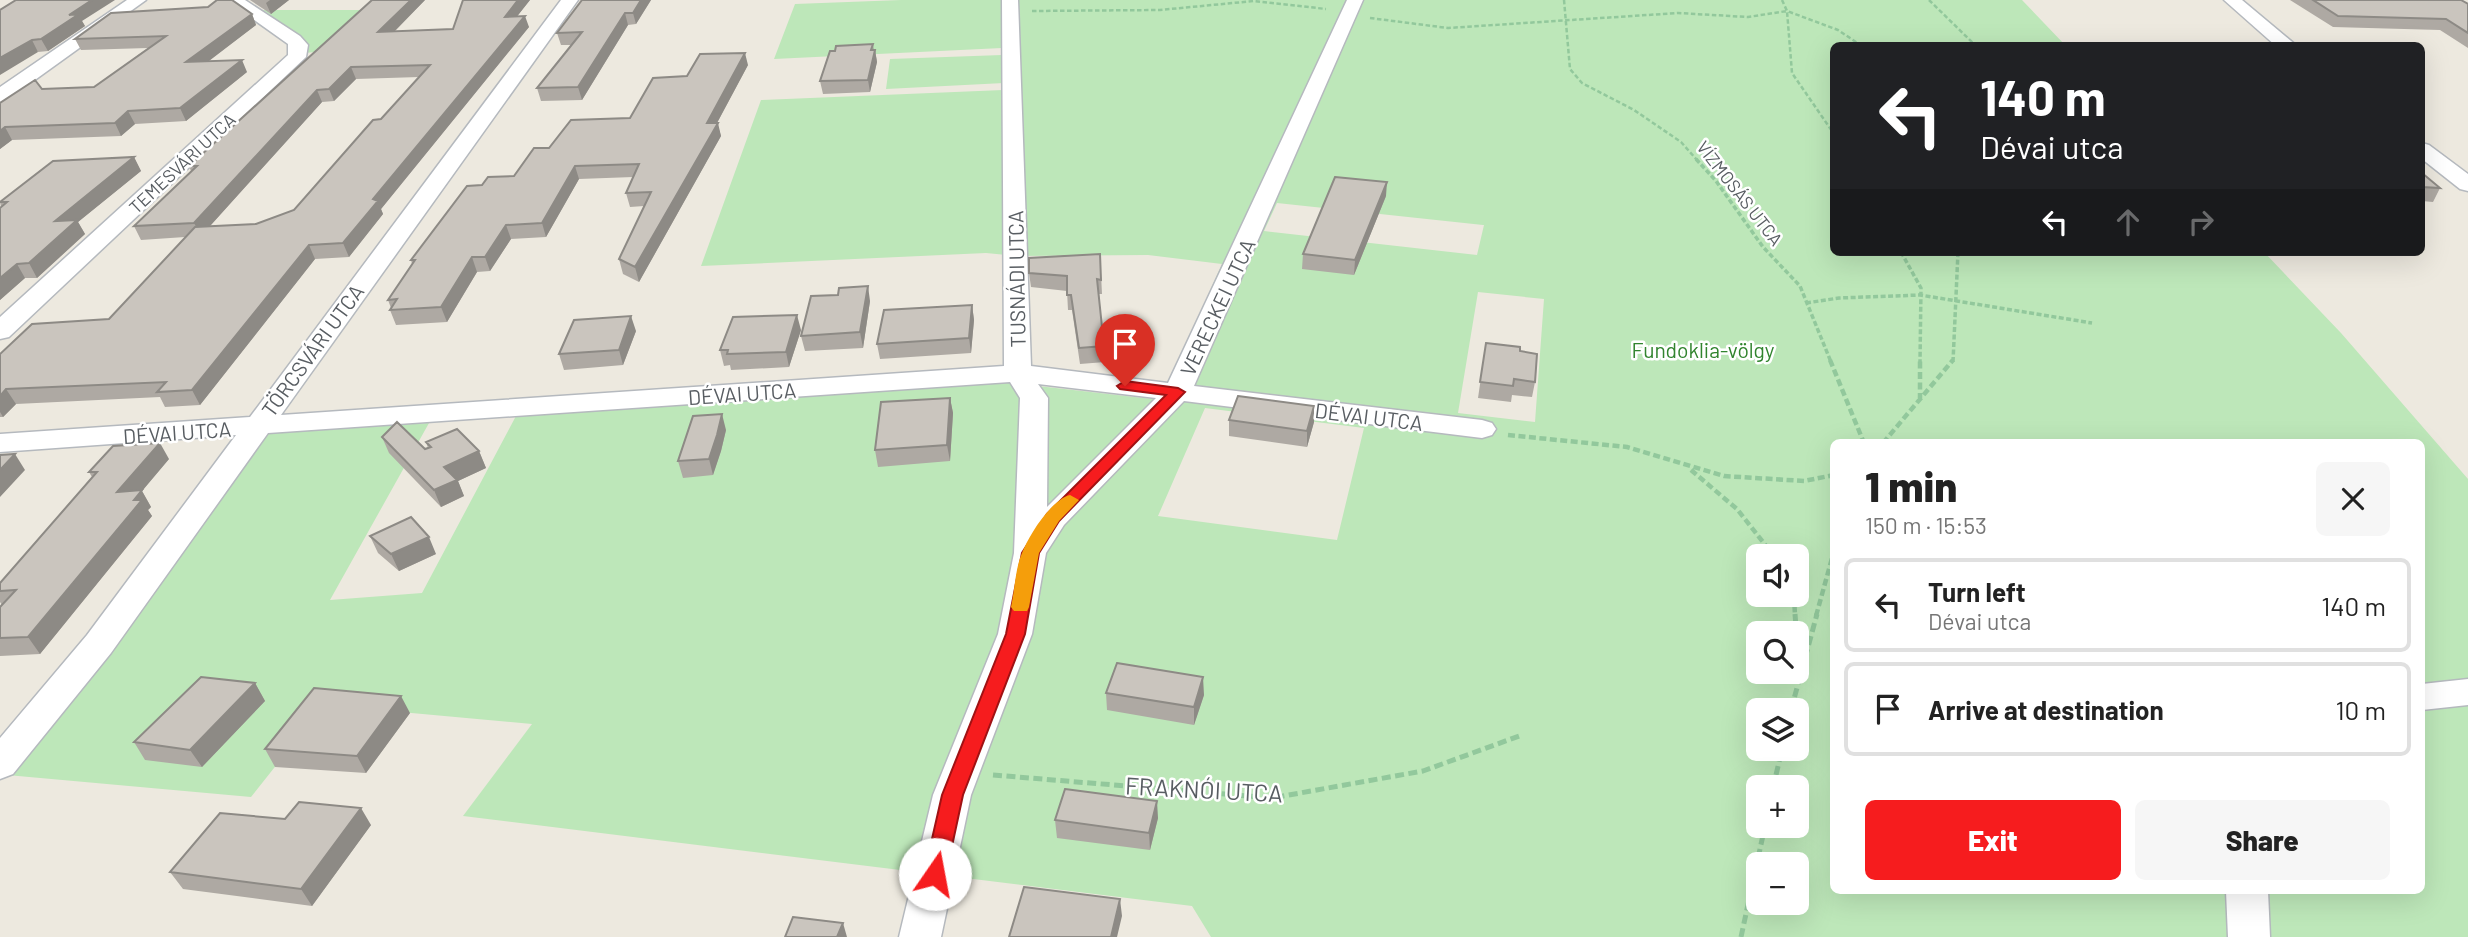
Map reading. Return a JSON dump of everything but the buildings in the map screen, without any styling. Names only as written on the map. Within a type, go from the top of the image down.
[{"type":"street","points":[[0,96],[138,0]]},
{"type":"street","name":"TEMESVÁRI UTCA","points":[[0,331],[297,57],[299,45],[294,40],[234,0]]},
{"type":"street","name":"TÖRCSVÁRI UTCA","points":[[0,764],[99,644],[570,0]]},
{"type":"street","points":[[2232,0],[2283,42]]},
{"type":"street","name":"TUSNÁDI UTCA","points":[[1010,5],[1018,373],[1034,398],[1030,553]]},
{"type":"street","name":"VERECKEI UTCA","points":[[920,937],[953,795],[1015,634],[1030,553],[1053,518],[1178,392],[1352,8]]},
{"type":"street","points":[[2425,151],[2468,184]]},
{"type":"street","name":"DÉVAI UTCA","points":[[0,443],[1018,373],[1482,429]]},
{"type":"street","points":[[2425,697],[2468,692]]},
{"type":"street","points":[[2247,894],[2249,937]]},
{"type":"path","points":[[1010,5],[1160,10],[1253,0],[1274,1],[1352,8],[1448,28],[1678,13],[1748,17],[1787,11],[1838,30],[1856,42]]},
{"type":"path","name":"VÍZMOSÁS UTCA","points":[[1564,0],[1570,69],[1582,83],[1634,110],[1681,142],[1716,181],[1763,247],[1800,286],[1862,439]]},
{"type":"path","points":[[1782,0],[1787,11],[1792,73],[1830,128]]},
{"type":"path","points":[[1928,0],[1971,42]]},
{"type":"path","points":[[1903,256],[1921,288],[1920,401]]},
{"type":"path","points":[[1887,439],[1953,363],[1958,256]]},
{"type":"path","points":[[1806,303],[1839,298],[1920,295],[2092,323]]},
{"type":"path","points":[[1527,438],[1627,447],[1688,468],[1724,476],[1804,481],[1830,476]]},
{"type":"path","points":[[1688,468],[1721,492],[1767,544]]},
{"type":"path","points":[[1809,639],[1830,565]]},
{"type":"path","name":"FRAKNÓI UTCA","points":[[961,772],[1272,798],[1423,771],[1522,735]]},
{"type":"path","points":[[1741,937],[1762,838]]},
{"type":"green space","name":"Fundoklia-völgy","points":[[901,0],[2022,0],[2062,42],[1830,42],[1830,256],[2268,256],[2341,333],[2468,479],[2468,937],[1211,937],[1192,906],[463,816],[532,724],[324,705],[251,797],[7,775],[260,434],[429,423],[330,600],[422,593],[516,416],[1004,382],[1161,400],[1222,264],[1148,255],[1017,256],[986,253],[701,266],[761,100],[1003,90],[1004,83],[886,89],[890,59],[1002,55],[1002,48],[774,59],[795,4]],"holes":[[[1277,203],[1484,225],[1477,255],[1264,231]],[[1478,292],[1544,299],[1535,422],[1458,413]],[[1205,408],[1364,428],[1337,540],[1158,516]]]},
{"type":"green space","points":[[263,10],[360,10],[316,52],[304,53],[300,37]]},
{"type":"slow traffic","points":[[1020,607],[1030,553],[1053,518],[1070,500]]},
{"type":"route","points":[[935,874],[953,795],[1015,634],[1030,553],[1053,518],[1178,392],[1125,386]]}]
